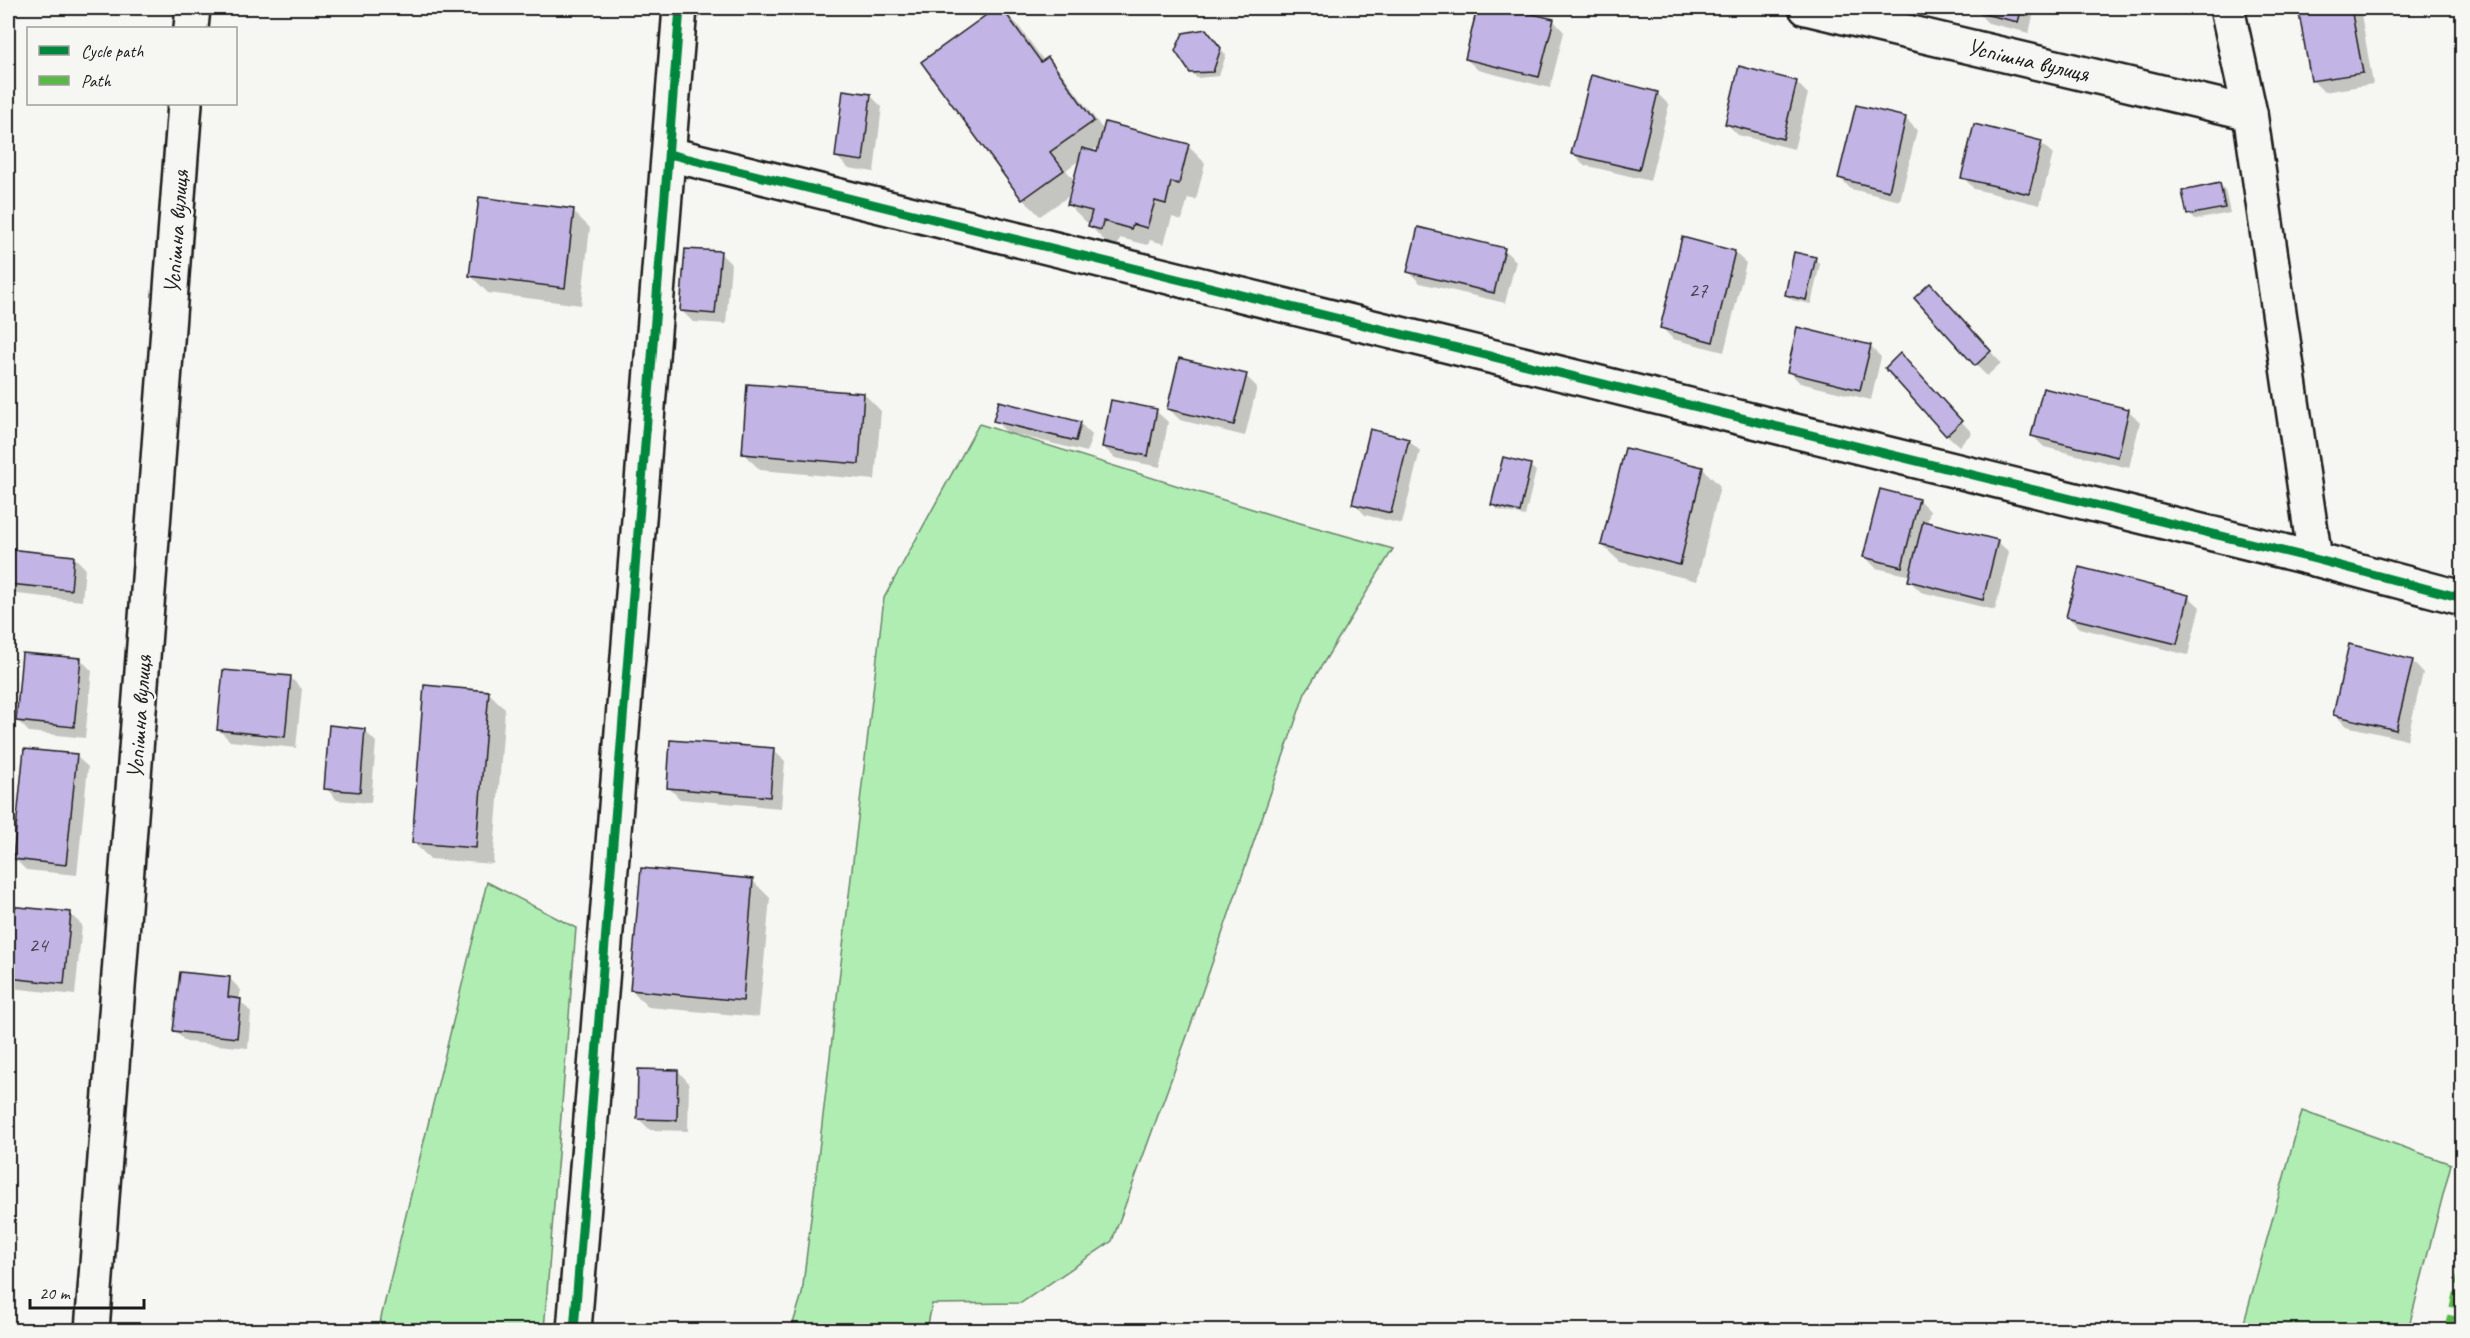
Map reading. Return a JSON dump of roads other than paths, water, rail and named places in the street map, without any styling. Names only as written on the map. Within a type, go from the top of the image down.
[{"type":"street","points":[[191,27],[193,8]]},
{"type":"street","points":[[574,1330],[680,8]]},
{"type":"street","name":"Успішна вулиця","points":[[1806,8],[2250,113]]},
{"type":"street","points":[[2227,8],[2250,113],[2315,559]]},
{"type":"street","name":"Успішна вулиця","points":[[92,1330],[185,105]]},
{"type":"street","points":[[669,154],[2315,559],[2463,598]]}]
